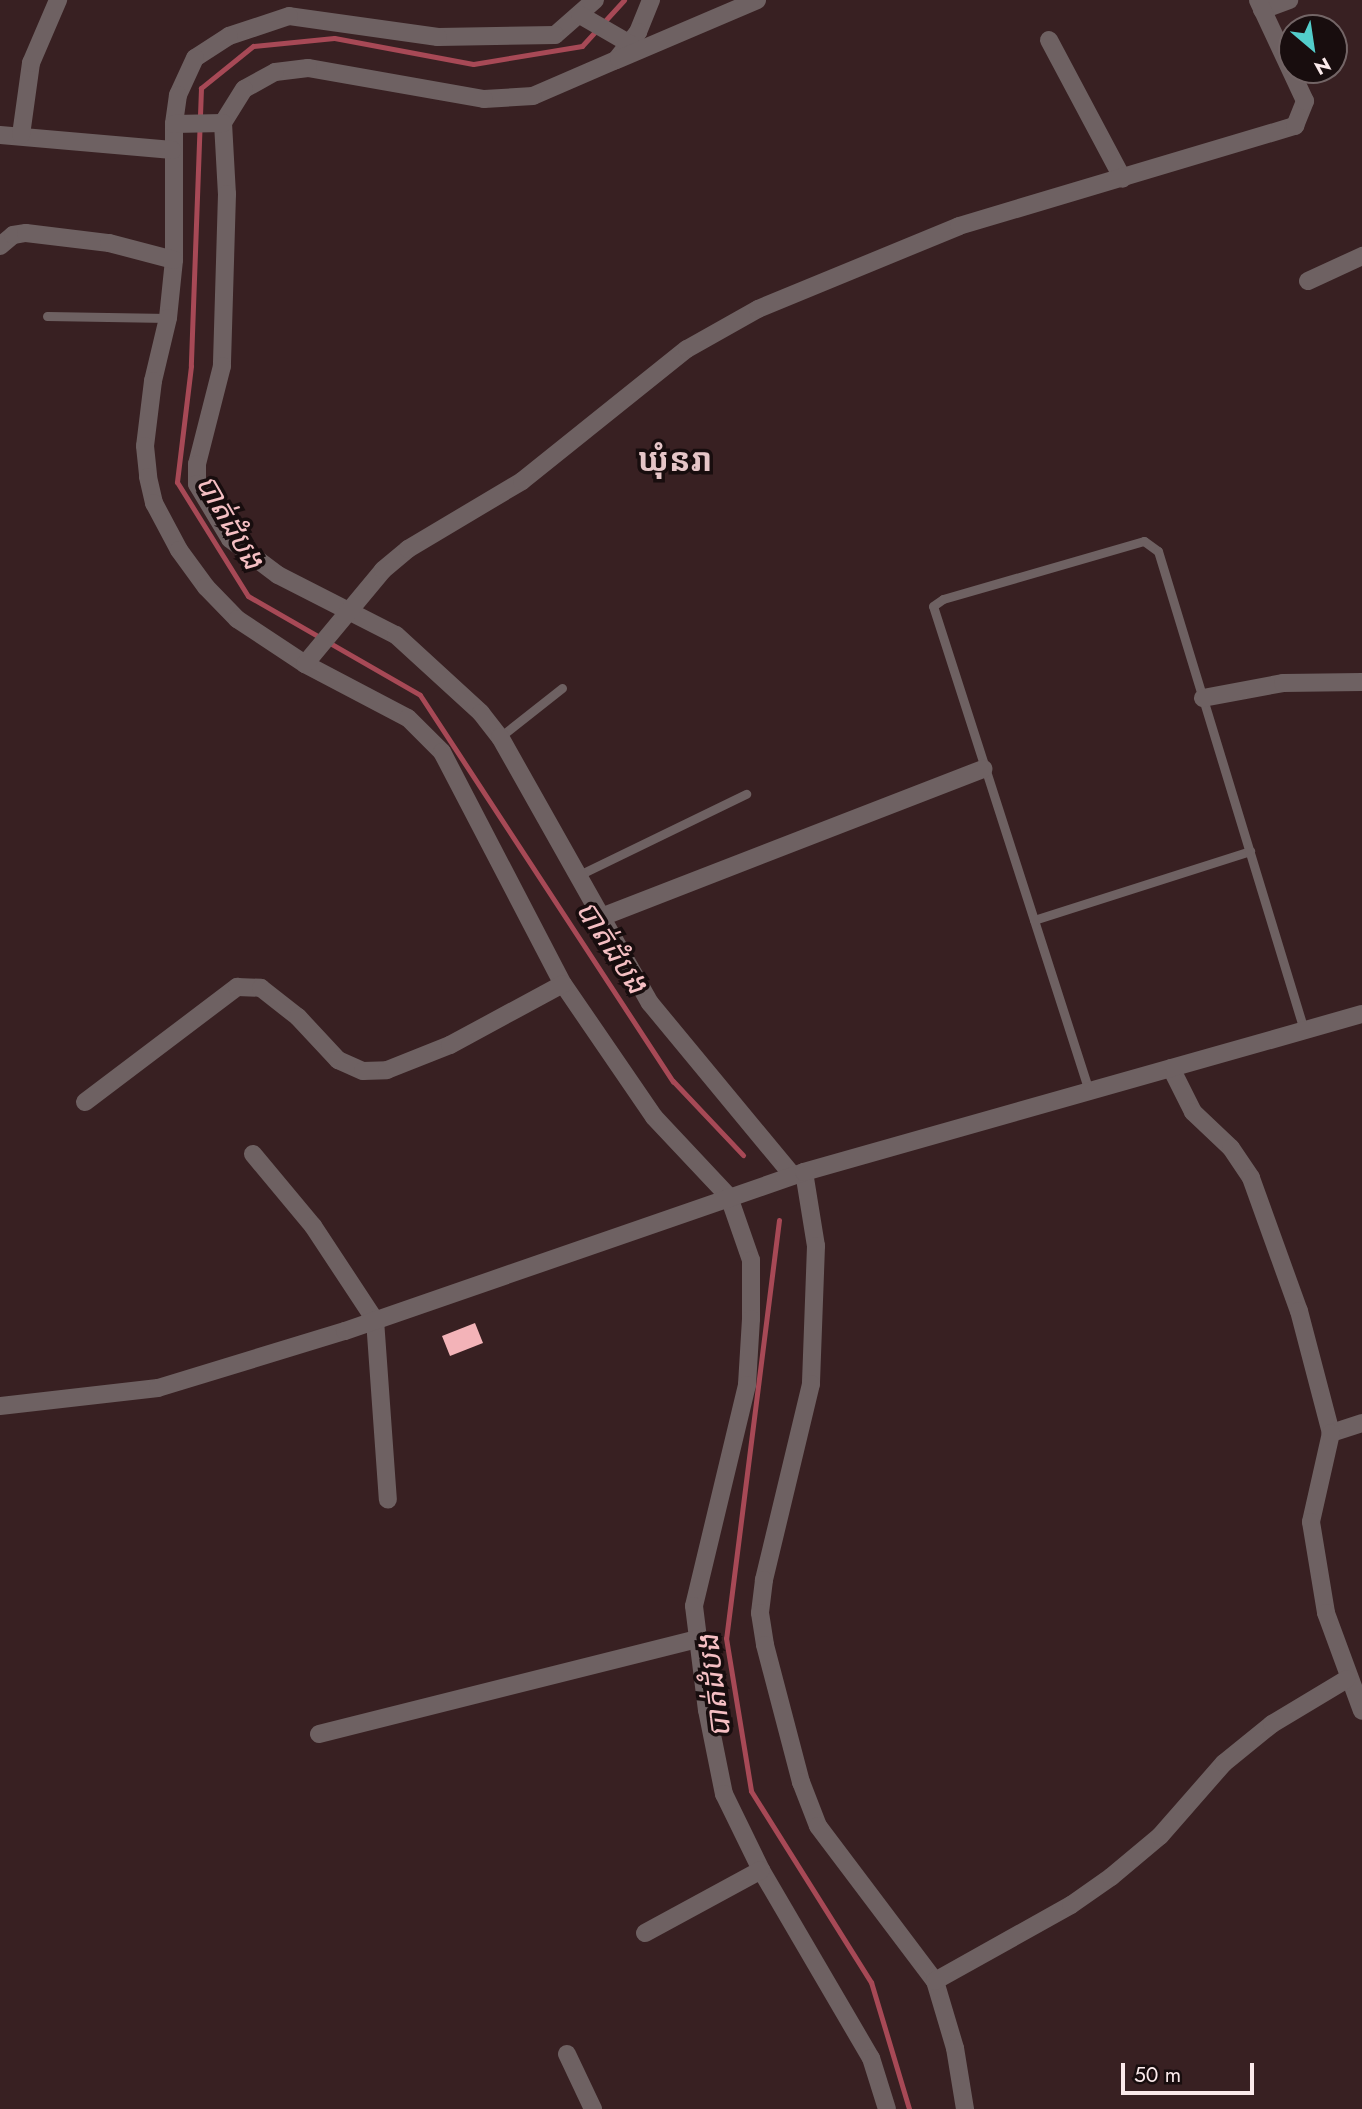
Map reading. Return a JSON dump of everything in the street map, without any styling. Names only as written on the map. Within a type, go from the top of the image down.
[{"type":"street","points":[[21,135],[31,63],[58,0]]},
{"type":"street","points":[[595,0],[585,18],[555,35],[438,37],[289,16],[229,36],[195,58],[178,95],[174,124],[174,260],[168,318],[153,381],[145,446],[154,503],[206,587],[237,619],[306,664],[408,718],[442,752],[563,984],[654,1117],[729,1197],[751,1261],[747,1385],[698,1579],[694,1606],[696,1639],[724,1794],[761,1871],[871,2058],[887,2109]]},
{"type":"street","points":[[616,60],[630,44],[651,0]]},
{"type":"street","points":[[174,124],[209,123],[244,89],[275,72],[308,68],[340,71],[484,99],[533,96],[757,0]]},
{"type":"street","points":[[306,664],[347,610],[408,549],[522,481],[687,349],[758,309],[959,226],[1295,126],[1305,101],[1260,5],[1289,0]]},
{"type":"street","points":[[585,18],[611,30],[630,44]]},
{"type":"street","points":[[1049,40],[1124,179]]},
{"type":"street","points":[[209,123],[227,194],[222,366],[197,464],[197,484],[230,539],[278,575],[396,635],[449,679],[500,737],[666,1025],[798,1174],[816,1246],[813,1357],[811,1384],[764,1580],[760,1613],[765,1645],[801,1782],[818,1826],[935,1981],[955,2048],[965,2109]]},
{"type":"street","points":[[0,135],[172,150]]},
{"type":"street","points":[[0,246],[13,235],[26,233],[109,243],[174,260]]},
{"type":"street","points":[[1308,281],[1362,256]]},
{"type":"street","points":[[1203,698],[1283,683],[1362,682]]},
{"type":"street","points":[[604,916],[983,769]]},
{"type":"street","points":[[85,1102],[237,987],[261,988],[298,1017],[338,1060],[363,1071],[387,1070],[450,1045],[563,984]]},
{"type":"street","points":[[0,1406],[158,1388],[375,1320],[798,1174],[1362,1014]]},
{"type":"street","points":[[1171,1068],[1193,1112],[1231,1148],[1251,1178],[1300,1311],[1331,1433],[1311,1522],[1326,1613],[1347,1679],[1362,1711]]},
{"type":"street","points":[[253,1154],[313,1226],[375,1320],[388,1500]]},
{"type":"street","points":[[1331,1433],[1362,1423]]},
{"type":"street","points":[[319,1734],[696,1639]]},
{"type":"street","points":[[935,1981],[1071,1905],[1111,1877],[1160,1836],[1224,1763],[1272,1724],[1347,1679]]},
{"type":"street","points":[[645,1933],[761,1871]]},
{"type":"street","points":[[567,2054],[593,2109]]},
{"type":"lane","points":[[47,316],[168,318]]},
{"type":"lane","points":[[1089,1091],[933,616],[933,606],[943,599],[1144,541],[1153,543],[1304,1030]]},
{"type":"lane","points":[[500,737],[562,688]]},
{"type":"lane","points":[[579,875],[746,794]]},
{"type":"lane","points":[[1034,920],[1250,852]]},
{"type":"building","points":[[475,1323],[483,1343],[450,1356],[442,1336]]},
{"type":"waterway","name":"បាត់ដំបង","points":[[624,0],[582,46],[473,64],[334,38],[253,46],[201,88],[191,366],[177,482],[248,596],[420,695],[673,1081],[743,1155]]},
{"type":"waterway","name":"បាត់ដំបង","points":[[779,1220],[726,1638],[751,1791],[871,1982],[909,2109]]},
{"type":"district","name":"ឃុំនរា","points":[[675,460]]}]
